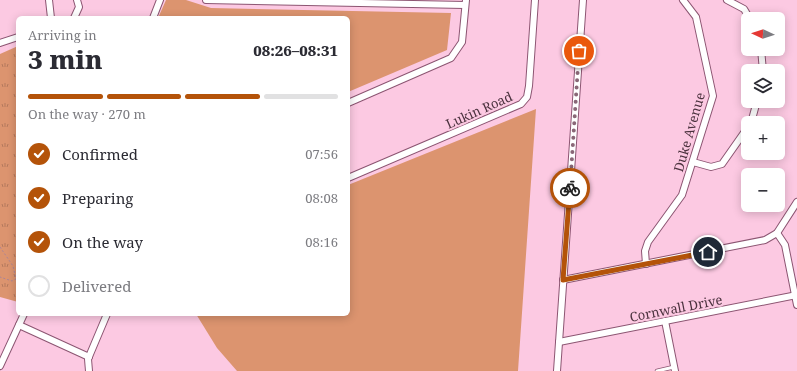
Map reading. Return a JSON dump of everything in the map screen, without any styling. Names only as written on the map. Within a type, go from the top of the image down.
[{"type":"street","points":[[49,0],[51,16]]},
{"type":"street","points":[[75,16],[79,7],[77,0]]},
{"type":"street","points":[[153,16],[160,0]]},
{"type":"street","points":[[206,0],[465,2],[462,42],[451,58],[350,102]]},
{"type":"street","name":"Lukin Road","points":[[350,177],[521,104],[527,96],[529,86],[535,0]]},
{"type":"street","points":[[557,371],[583,0]]},
{"type":"street","name":"Duke Avenue","points":[[646,264],[645,251],[647,244],[680,199],[693,162],[713,94],[696,17],[683,0]]},
{"type":"street","points":[[727,0],[744,9],[746,12]]},
{"type":"street","points":[[0,43],[16,38]]},
{"type":"street","points":[[693,162],[711,167],[722,164],[741,137]]},
{"type":"street","points":[[563,280],[765,240],[777,233],[797,202]]},
{"type":"street","points":[[777,233],[785,245],[797,305]]},
{"type":"street","name":"Cornwall Drive","points":[[559,342],[796,295]]},
{"type":"street","points":[[0,366],[23,316]]},
{"type":"street","points":[[89,371],[89,357],[106,316]]},
{"type":"street","points":[[665,321],[675,369]]},
{"type":"street","points":[[18,325],[89,357]]},
{"type":"lane","points":[[657,371],[675,369]]},
{"type":"path","points":[[0,247],[13,266],[16,279],[12,281],[0,278]]},
{"type":"green space","points":[[166,0],[186,0],[211,8],[451,13],[447,50],[350,91],[350,16],[159,16]]},
{"type":"green space","points":[[16,47],[16,301],[0,297],[0,54]]},
{"type":"green space","points":[[536,109],[518,371],[237,371],[217,348],[197,316],[350,316],[350,184]]},
{"type":"way so far","points":[[570,188],[579,51]]},
{"type":"route","points":[[570,188],[563,280],[708,252]]}]
